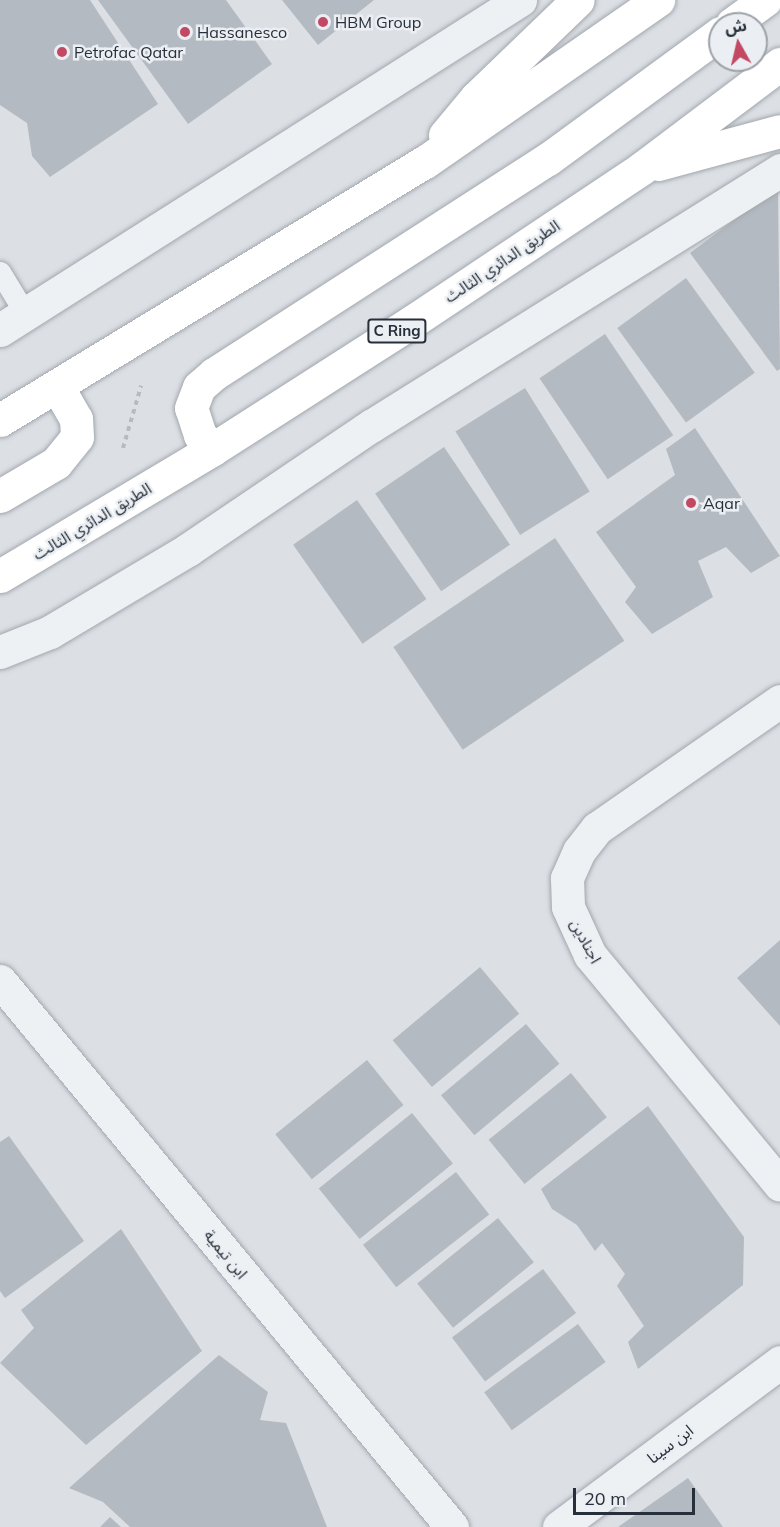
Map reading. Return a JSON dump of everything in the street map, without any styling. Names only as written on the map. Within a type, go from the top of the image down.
[{"type":"highway","points":[[425,162],[476,98],[578,0]]},
{"type":"highway","points":[[0,420],[425,162],[658,0]]},
{"type":"highway","points":[[748,12],[765,0]]},
{"type":"highway","points":[[213,448],[200,435],[191,408],[199,387],[214,374],[548,159],[708,42]]},
{"type":"highway","name":"الطريق الدائري الثالث","points":[[0,576],[213,448],[642,168],[780,64]]},
{"type":"highway","points":[[642,168],[780,131]]},
{"type":"highway","points":[[0,496],[56,463],[77,437],[76,419],[57,386]]},
{"type":"street","points":[[13,323],[520,0]]},
{"type":"street","points":[[0,652],[50,632],[189,549],[371,426],[780,170]]},
{"type":"street","name":"اجنادين","points":[[780,701],[597,828],[579,851],[567,878],[568,907],[590,955],[780,1185]]},
{"type":"street","name":"ابن تيمية","points":[[0,981],[452,1527]]},
{"type":"street","name":"ابن سينا","points":[[559,1527],[780,1362]]},
{"type":"lane","points":[[0,272],[13,323]]},
{"type":"path","points":[[123,448],[141,386]]},
{"type":"building","name":"Petrofac Qatar","points":[[0,0],[90,0],[158,104],[50,177],[32,156],[27,123],[0,105]]},
{"type":"building","name":"Hassanesco","points":[[98,0],[226,0],[272,64],[188,124]]},
{"type":"building","name":"HBM Group","points":[[282,0],[374,0],[318,45]]},
{"type":"building","points":[[778,187],[780,369],[777,371],[690,253]]},
{"type":"building","points":[[686,278],[755,373],[686,423],[617,328]]},
{"type":"building","points":[[605,334],[673,435],[608,479],[540,378]]},
{"type":"building","points":[[525,388],[590,491],[520,535],[455,431]]},
{"type":"building","name":"Aqar","points":[[695,428],[780,556],[751,573],[726,547],[698,561],[713,597],[652,634],[625,602],[636,587],[596,532],[675,475],[666,449]]},
{"type":"building","points":[[444,447],[510,545],[441,591],[375,493]]},
{"type":"building","points":[[357,500],[426,599],[363,644],[293,545]]},
{"type":"building","points":[[555,538],[624,641],[463,750],[393,647]]},
{"type":"building","points":[[780,940],[780,1026],[737,978]]},
{"type":"building","points":[[480,967],[519,1014],[432,1087],[393,1040]]},
{"type":"building","points":[[526,1024],[559,1064],[474,1135],[441,1095]]},
{"type":"building","points":[[367,1060],[404,1105],[312,1179],[275,1134]]},
{"type":"building","points":[[571,1073],[607,1117],[524,1184],[489,1140]]},
{"type":"building","points":[[648,1106],[744,1237],[743,1285],[638,1369],[628,1342],[644,1326],[617,1286],[625,1274],[602,1243],[595,1251],[577,1225],[552,1209],[541,1189]]},
{"type":"building","points":[[412,1113],[453,1164],[360,1239],[319,1189]]},
{"type":"building","points":[[9,1136],[84,1241],[5,1298],[0,1291],[0,1142]]},
{"type":"building","points":[[456,1172],[489,1215],[396,1287],[363,1245]]},
{"type":"building","points":[[498,1218],[534,1262],[453,1328],[417,1283]]},
{"type":"building","points":[[121,1229],[202,1351],[86,1445],[0,1363],[34,1328],[21,1310]]},
{"type":"building","points":[[543,1269],[576,1313],[485,1382],[452,1338]]},
{"type":"building","points":[[578,1324],[606,1362],[512,1430],[484,1392]]},
{"type":"building","points":[[219,1355],[268,1392],[260,1420],[286,1423],[327,1527],[130,1527],[103,1502],[69,1488]]},
{"type":"building","points":[[688,1478],[723,1527],[618,1527]]},
{"type":"building","points":[[110,1517],[121,1527],[100,1527]]},
{"type":"place","name":"HBM Group","points":[[323,22]]},
{"type":"place","name":"Hassanesco","points":[[185,32]]},
{"type":"place","name":"Petrofac Qatar","points":[[62,52]]},
{"type":"place","name":"Aqar","points":[[691,503]]}]
